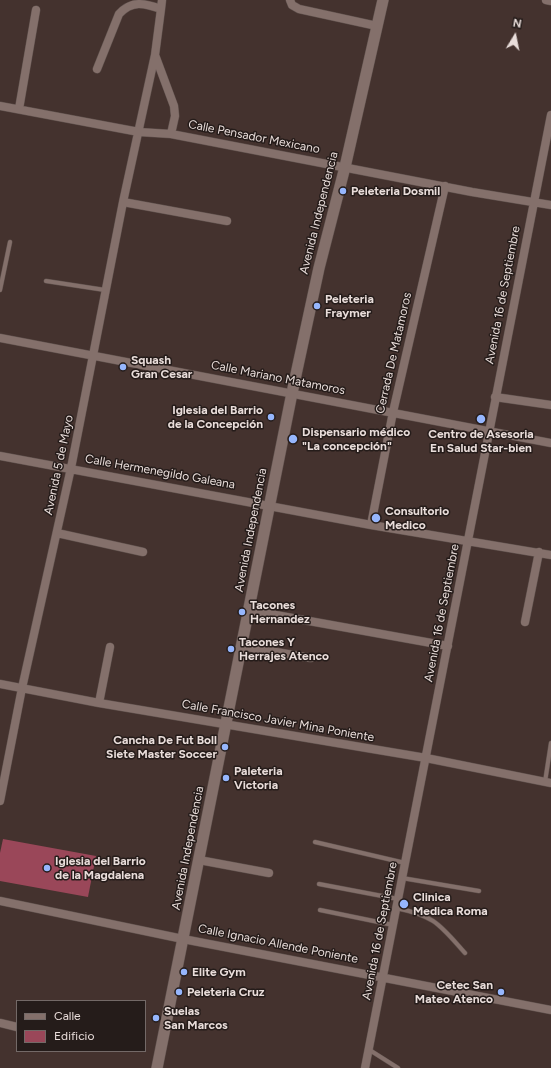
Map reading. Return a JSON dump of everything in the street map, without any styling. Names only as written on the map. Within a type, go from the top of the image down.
[{"type":"main road","name":"Avenida Independencia","points":[[157,1068],[227,724],[269,505],[318,268],[345,167],[383,0]]},
{"type":"street","points":[[290,0],[292,5],[299,9],[377,26]]},
{"type":"street","points":[[546,0],[551,1]]},
{"type":"street","points":[[97,69],[119,14],[125,8],[135,3],[162,4]]},
{"type":"street","name":"Avenida 5 de Mayo","points":[[0,801],[22,688],[57,533],[94,356],[123,202],[155,55],[162,4]]},
{"type":"street","points":[[19,109],[36,10]]},
{"type":"street","points":[[155,55],[174,106],[175,116],[171,134]]},
{"type":"street","name":"Calle Pensador Mexicano","points":[[0,106],[139,132],[171,134],[551,205]]},
{"type":"street","name":"Avenida 16 de Septiembre","points":[[365,1068],[469,540],[533,201],[548,148],[551,115]]},
{"type":"street","name":"Cerrada De Matamoros","points":[[371,525],[393,412],[445,186]]},
{"type":"street","points":[[123,202],[227,221]]},
{"type":"street","name":"Calle Mariano Matamoros","points":[[0,338],[551,443]]},
{"type":"street","points":[[495,397],[551,405]]},
{"type":"street","name":"Calle Hermenegildo Galeana","points":[[0,456],[371,525],[469,540],[551,555]]},
{"type":"street","points":[[57,533],[143,552]]},
{"type":"street","points":[[525,622],[539,552]]},
{"type":"street","points":[[248,610],[448,646]]},
{"type":"street","points":[[99,703],[110,646]]},
{"type":"street","points":[[241,646],[311,658]]},
{"type":"street","name":"Calle Francisco Javier Mina Poniente","points":[[0,684],[99,703],[426,758],[548,783]]},
{"type":"street","points":[[199,860],[269,873]]},
{"type":"street","name":"Calle Ignacio Allende Poniente","points":[[0,901],[183,939],[551,1010]]},
{"type":"street","points":[[0,1023],[16,1027]]},
{"type":"lane","points":[[0,290],[10,242]]},
{"type":"lane","points":[[46,281],[107,290]]},
{"type":"lane","points":[[548,783],[551,742]]},
{"type":"lane","points":[[315,842],[405,863]]},
{"type":"lane","points":[[402,878],[479,891]]},
{"type":"lane","points":[[319,884],[398,899]]},
{"type":"lane","points":[[396,908],[418,913],[434,920],[465,952]]},
{"type":"lane","points":[[320,910],[393,925]]},
{"type":"lane","points":[[368,1049],[398,1068]]},
{"type":"building","name":"Iglesia del Barrio de la Magdalena","points":[[3,839],[96,856],[88,897],[0,881],[0,853]]},
{"type":"place","name":"Peleteria Dosmil","points":[[343,191]]},
{"type":"place","name":"Peleteria Fraymer","points":[[317,306]]},
{"type":"place","name":"Squash Gran Cesar","points":[[123,367]]},
{"type":"place","name":"Iglesia del Barrio de la Concepción","points":[[271,417]]},
{"type":"place","name":"Centro de Asesoria En Salud Star-bien","points":[[481,419]]},
{"type":"place","name":"Dispensario médico \"La concepción\"","points":[[293,439]]},
{"type":"place","name":"Consultorio Medico","points":[[376,518]]},
{"type":"place","name":"Tacones Hernandez","points":[[242,612]]},
{"type":"place","name":"Tacones Y Herrajes Atenco","points":[[231,649]]},
{"type":"place","name":"Cancha De Fut Boll Siete Master Soccer","points":[[225,747]]},
{"type":"place","name":"Paleteria Victoria","points":[[226,778]]},
{"type":"place","name":"Iglesia del Barrio de la Magdalena","points":[[47,868]]},
{"type":"place","name":"Clinica Medica Roma","points":[[404,904]]},
{"type":"place","name":"Elite Gym","points":[[184,972]]},
{"type":"place","name":"Peleteria Cruz","points":[[179,992]]},
{"type":"place","name":"Cetec San Mateo Atenco","points":[[501,992]]},
{"type":"place","name":"Suelas San Marcos","points":[[156,1018]]}]
